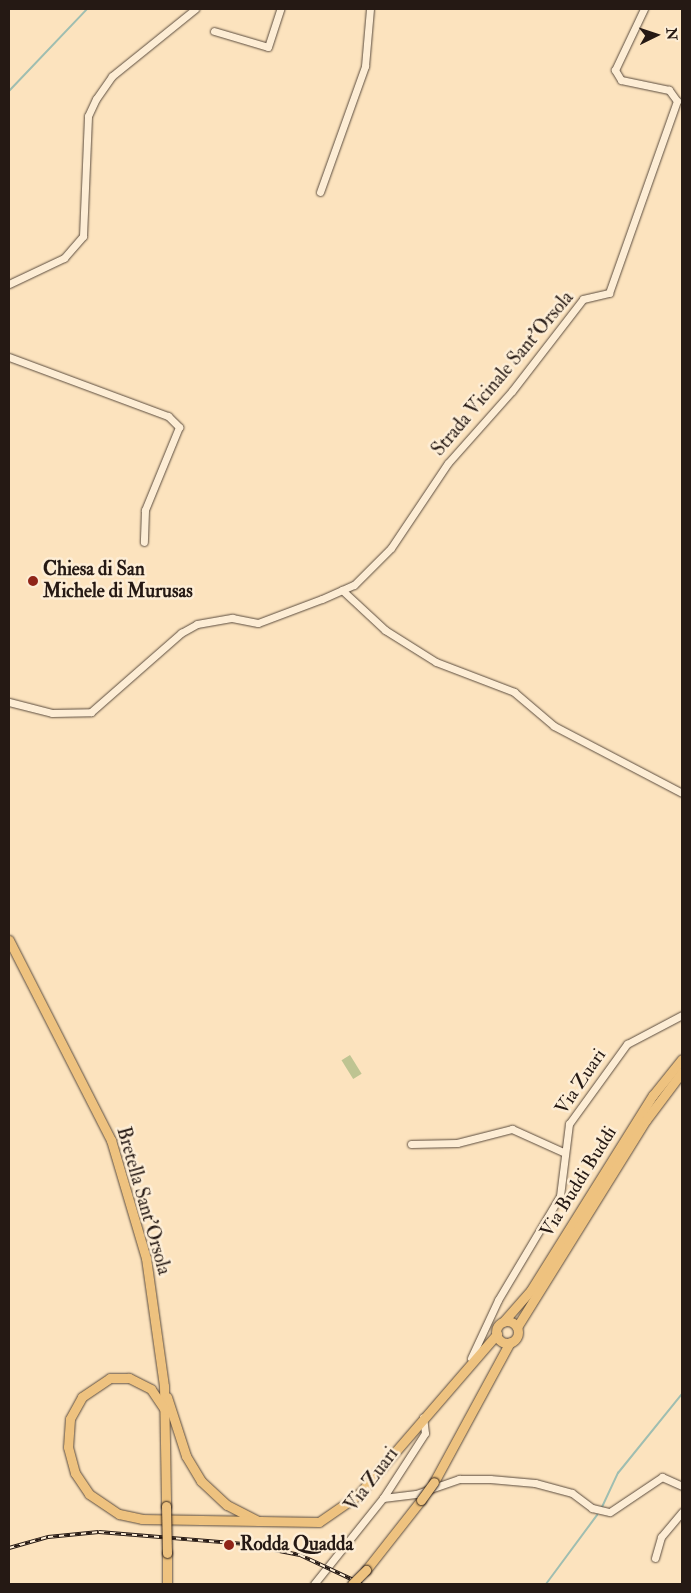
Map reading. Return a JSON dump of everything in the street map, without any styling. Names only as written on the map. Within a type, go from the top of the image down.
[{"type":"main road","name":"Bretella Sant'Orsola","points":[[9,940],[97,1109],[124,1183],[146,1258],[164,1386],[167,1584]]},
{"type":"main road","name":"Via Buddi Buddi","points":[[497,1334],[504,1322],[532,1288],[653,1095],[682,1059]]},
{"type":"main road","name":"Via Buddi Buddi","points":[[510,1342],[517,1336],[517,1327],[646,1120],[682,1072]]},
{"type":"main road","points":[[504,1322],[517,1327]]},
{"type":"main road","points":[[165,1410],[150,1389],[129,1378],[110,1378],[82,1397],[70,1419],[68,1447],[75,1474],[89,1494],[130,1517],[308,1524],[342,1510],[471,1358],[497,1334],[510,1342],[434,1482],[366,1570],[352,1584]]},
{"type":"main road","points":[[164,1386],[186,1456],[201,1481],[227,1506],[260,1523]]},
{"type":"street","points":[[9,284],[64,258],[83,236],[88,116],[96,99],[112,76],[195,9]]},
{"type":"street","points":[[214,30],[268,46],[280,9]]},
{"type":"street","points":[[320,192],[365,66],[370,9]]},
{"type":"street","name":"Strada Vicinale Sant'Orsola","points":[[9,702],[82,716],[152,655],[197,624],[232,618],[258,623],[354,585],[391,548],[448,463],[512,391],[583,299],[609,293],[677,101],[670,90],[621,80],[614,70],[644,9]]},
{"type":"street","points":[[9,357],[168,416],[178,427],[145,510],[144,542]]},
{"type":"street","points":[[342,590],[385,630],[436,662],[514,692],[554,726],[682,793]]},
{"type":"street","name":"Via Zuari","points":[[471,1358],[498,1300],[560,1196],[563,1152],[570,1124],[627,1044],[682,1014]]},
{"type":"street","points":[[411,1144],[457,1143],[512,1129],[563,1152]]},
{"type":"street","name":"Via Zuari","points":[[314,1584],[383,1498],[426,1433],[423,1416]]},
{"type":"street","points":[[383,1498],[416,1494],[459,1479],[490,1479],[535,1483],[572,1493],[592,1508],[610,1512],[662,1477],[682,1486]]},
{"type":"street","points":[[654,1558],[661,1537],[682,1512]]},
{"type":"green space","points":[[350,1055],[362,1074],[353,1079],[342,1060]]},
{"type":"waterway","points":[[9,91],[87,9]]},
{"type":"waterway","points":[[602,1507],[618,1473],[682,1394]]},
{"type":"waterway","points":[[546,1584],[597,1515]]},
{"type":"railway","points":[[9,1548],[48,1537],[99,1532],[244,1544],[300,1555],[362,1584]]},
{"type":"place","name":"Chiesa di San Michele di Murusas","points":[[33,581]]},
{"type":"place","name":"Rodda Quadda","points":[[229,1545]]}]
